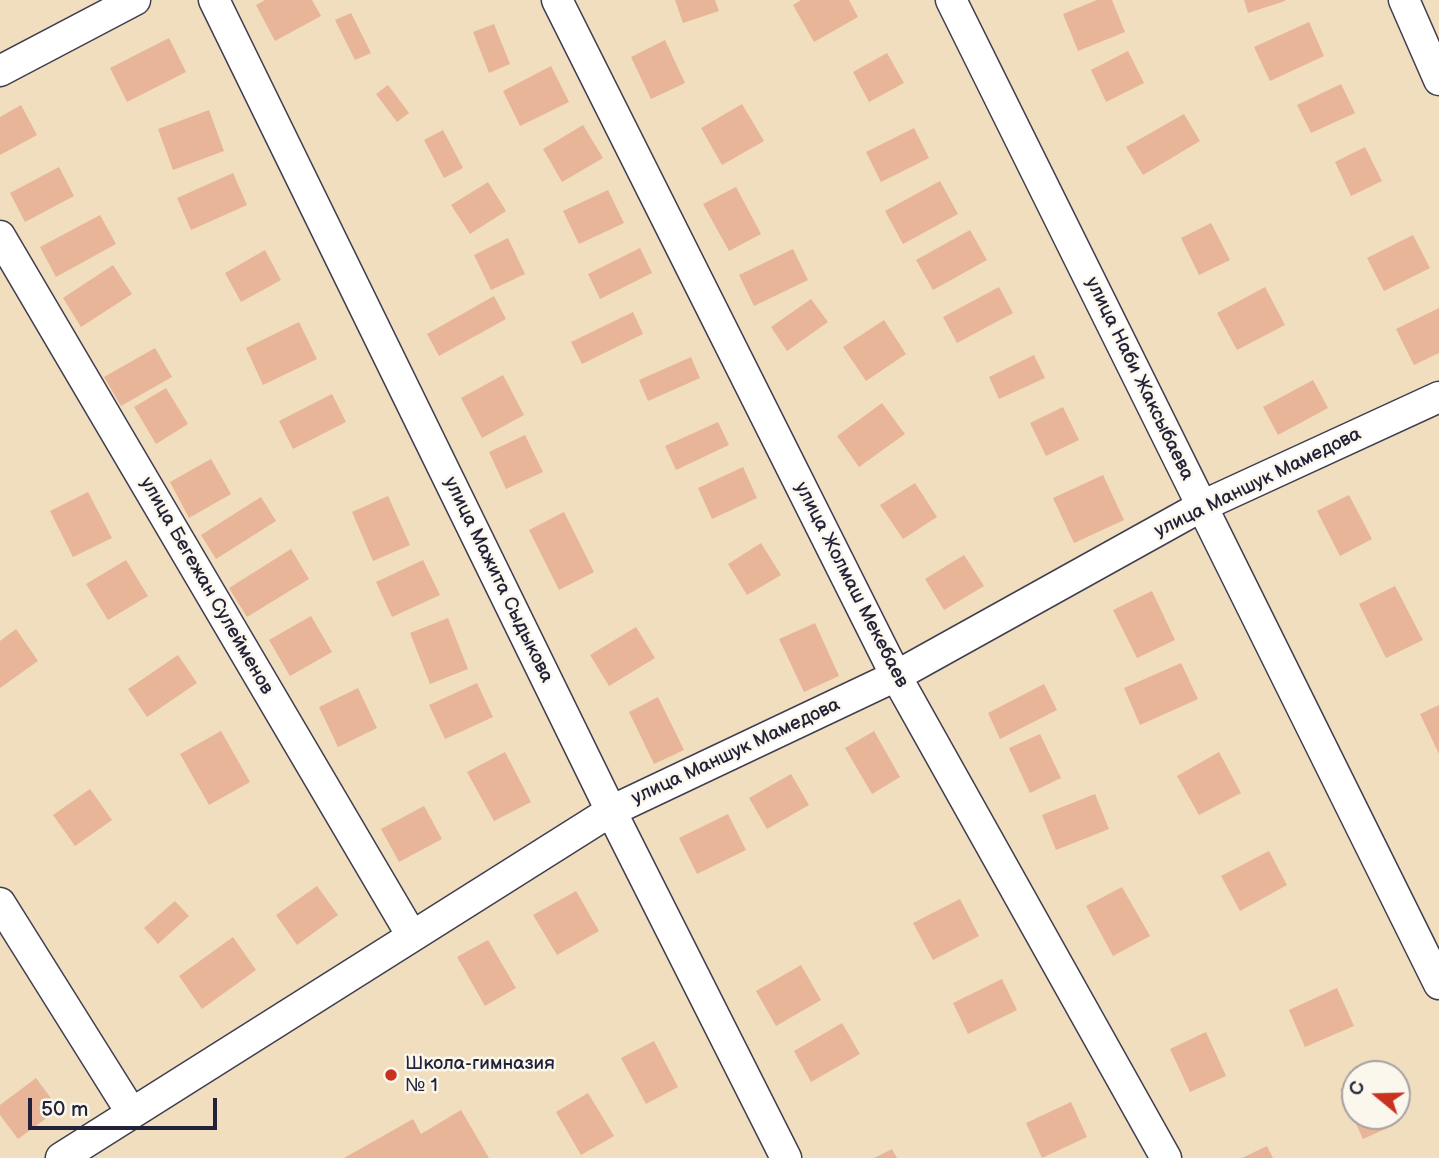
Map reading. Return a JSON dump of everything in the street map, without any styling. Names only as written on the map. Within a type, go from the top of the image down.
[{"type":"street","points":[[0,71],[135,0]]},
{"type":"street","name":"улица Мажита Сыдыкова","points":[[214,0],[611,811],[786,1158]]},
{"type":"street","name":"улица Жолмаш Мекебаев","points":[[557,0],[896,676],[1167,1158]]},
{"type":"street","name":"улица Наби Жаксыбаева","points":[[951,0],[1439,984]]},
{"type":"street","points":[[1404,0],[1439,80]]},
{"type":"street","name":"улица Бегежан Сулейменов","points":[[0,236],[412,936]]},
{"type":"street","name":"улица Маншук Мамедова","points":[[61,1158],[611,811],[896,676],[1202,506],[1439,397]]},
{"type":"street","points":[[0,902],[131,1112]]},
{"type":"building","points":[[265,0],[312,0],[321,16],[275,41],[256,5]]},
{"type":"building","points":[[675,0],[715,0],[719,11],[683,23]]},
{"type":"building","points":[[801,0],[849,0],[858,17],[814,42],[793,5]]},
{"type":"building","points":[[1097,0],[1112,0],[1125,32],[1078,51],[1063,14]]},
{"type":"building","points":[[1244,0],[1285,0],[1285,1],[1248,13]]},
{"type":"building","points":[[351,13],[371,53],[355,60],[335,20]]},
{"type":"building","points":[[1309,22],[1324,56],[1270,81],[1254,47]]},
{"type":"building","points":[[494,24],[510,64],[489,73],[473,32]]},
{"type":"building","points":[[169,38],[186,72],[127,102],[110,68]]},
{"type":"building","points":[[665,40],[685,83],[651,99],[631,57]]},
{"type":"building","points":[[1128,51],[1144,83],[1106,102],[1091,70]]},
{"type":"building","points":[[887,53],[904,83],[869,102],[853,72]]},
{"type":"building","points":[[551,66],[569,102],[520,126],[503,91]]},
{"type":"building","points":[[1341,84],[1355,113],[1311,133],[1297,105]]},
{"type":"building","points":[[388,85],[409,113],[397,122],[376,94]]},
{"type":"building","points":[[742,104],[764,141],[722,165],[701,128]]},
{"type":"building","points":[[21,105],[37,135],[0,155],[0,117]]},
{"type":"building","points":[[209,110],[224,151],[173,170],[158,129]]},
{"type":"building","points":[[1184,114],[1200,141],[1143,175],[1126,147]]},
{"type":"building","points":[[583,125],[603,158],[562,182],[543,149]]},
{"type":"building","points":[[914,128],[929,158],[881,182],[866,152]]},
{"type":"building","points":[[443,130],[463,168],[444,178],[424,140]]},
{"type":"building","points":[[1365,147],[1382,181],[1351,196],[1335,162]]},
{"type":"building","points":[[59,167],[74,196],[25,222],[10,193]]},
{"type":"building","points":[[233,173],[247,205],[191,230],[177,198]]},
{"type":"building","points":[[940,181],[958,214],[903,244],[885,211]]},
{"type":"building","points":[[488,182],[506,211],[470,234],[451,205]]},
{"type":"building","points":[[736,187],[761,234],[729,251],[703,204]]},
{"type":"building","points":[[608,190],[624,223],[579,244],[563,211]]},
{"type":"building","points":[[100,215],[116,244],[56,277],[40,247]]},
{"type":"building","points":[[1211,223],[1230,260],[1199,275],[1181,238]]},
{"type":"building","points":[[970,230],[987,260],[933,290],[916,260]]},
{"type":"building","points":[[1413,235],[1430,268],[1384,291],[1367,258]]},
{"type":"building","points":[[508,238],[525,274],[491,290],[474,255]]},
{"type":"building","points":[[640,248],[652,273],[600,299],[588,274]]},
{"type":"building","points":[[793,249],[808,280],[754,306],[739,275]]},
{"type":"building","points":[[265,250],[281,280],[241,302],[225,273]]},
{"type":"building","points":[[113,265],[132,294],[81,327],[63,298]]},
{"type":"building","points":[[999,287],[1013,313],[957,343],[943,317]]},
{"type":"building","points":[[1265,287],[1285,325],[1237,350],[1217,313]]},
{"type":"building","points":[[494,296],[506,319],[439,356],[427,334]]},
{"type":"building","points":[[811,299],[828,322],[787,351],[771,327]]},
{"type":"building","points":[[1439,308],[1439,353],[1414,365],[1396,329]]},
{"type":"building","points":[[633,312],[643,334],[582,364],[571,342]]},
{"type":"building","points":[[884,320],[906,354],[866,381],[843,347]]},
{"type":"building","points":[[299,322],[317,359],[263,385],[246,348]]},
{"type":"building","points":[[155,348],[172,377],[121,406],[104,377]]},
{"type":"building","points":[[1034,355],[1045,378],[999,399],[989,377]]},
{"type":"building","points":[[691,357],[700,378],[648,401],[639,380]]},
{"type":"building","points":[[503,375],[524,415],[482,438],[461,398]]},
{"type":"building","points":[[1313,380],[1328,408],[1278,435],[1263,407]]},
{"type":"building","points":[[166,388],[188,424],[156,444],[134,407]]},
{"type":"building","points":[[332,394],[346,422],[293,449],[279,421]]},
{"type":"building","points":[[882,403],[905,434],[859,467],[837,436]]},
{"type":"building","points":[[1063,407],[1079,440],[1046,456],[1030,423]]},
{"type":"building","points":[[718,422],[729,445],[676,470],[665,446]]},
{"type":"building","points":[[525,435],[543,472],[506,489],[489,452]]},
{"type":"building","points":[[211,459],[231,494],[189,518],[170,482]]},
{"type":"building","points":[[743,467],[757,498],[712,519],[698,488]]},
{"type":"building","points":[[1103,475],[1124,520],[1074,543],[1053,498]]},
{"type":"building","points":[[915,483],[937,517],[903,539],[880,505]]},
{"type":"building","points":[[88,492],[112,538],[73,557],[50,511]]},
{"type":"building","points":[[1349,495],[1372,539],[1340,556],[1317,511]]},
{"type":"building","points":[[388,496],[410,545],[373,561],[352,512]]},
{"type":"building","points":[[261,497],[276,521],[216,559],[201,535]]},
{"type":"building","points":[[564,512],[594,572],[559,590],[529,530]]},
{"type":"building","points":[[761,543],[781,575],[747,595],[728,564]]},
{"type":"building","points":[[291,549],[309,579],[247,617],[229,588]]},
{"type":"building","points":[[964,555],[984,586],[944,610],[925,579]]},
{"type":"building","points":[[126,560],[148,596],[108,620],[86,584]]},
{"type":"building","points":[[423,560],[440,595],[392,617],[376,582]]},
{"type":"building","points":[[1395,586],[1423,640],[1386,658],[1359,604]]},
{"type":"building","points":[[1152,591],[1175,640],[1137,658],[1113,610]]},
{"type":"building","points":[[311,616],[332,652],[290,676],[269,640]]},
{"type":"building","points":[[448,618],[468,669],[430,684],[410,633]]},
{"type":"building","points":[[815,623],[839,676],[804,692],[779,639]]},
{"type":"building","points":[[636,627],[655,658],[609,686],[590,655]]},
{"type":"building","points":[[16,629],[38,661],[0,688],[0,641]]},
{"type":"building","points":[[178,655],[197,683],[147,717],[128,689]]},
{"type":"building","points":[[1181,663],[1198,699],[1140,725],[1124,688]]},
{"type":"building","points":[[477,683],[493,717],[445,739],[429,705]]},
{"type":"building","points":[[1044,684],[1057,710],[1000,739],[988,713]]},
{"type":"building","points":[[358,688],[377,728],[338,747],[319,707]]},
{"type":"building","points":[[658,697],[684,750],[654,764],[629,712]]},
{"type":"building","points":[[1439,705],[1439,754],[1420,714]]},
{"type":"building","points":[[221,731],[250,782],[209,805],[180,754]]},
{"type":"building","points":[[874,731],[900,777],[872,794],[845,748]]},
{"type":"building","points":[[1040,734],[1061,778],[1030,793],[1009,748]]},
{"type":"building","points":[[505,752],[531,802],[494,821],[467,772]]},
{"type":"building","points":[[1219,752],[1241,793],[1199,815],[1177,776]]},
{"type":"building","points":[[791,774],[809,805],[767,829],[749,798]]},
{"type":"building","points":[[90,789],[112,820],[75,846],[53,815]]},
{"type":"building","points":[[1095,794],[1109,829],[1056,850],[1042,815]]},
{"type":"building","points":[[424,806],[442,839],[399,862],[381,829]]},
{"type":"building","points":[[728,814],[746,850],[697,874],[679,838]]},
{"type":"building","points":[[1269,851],[1287,885],[1240,911],[1221,876]]},
{"type":"building","points":[[317,886],[338,915],[297,945],[276,915]]},
{"type":"building","points":[[1122,887],[1150,936],[1113,956],[1086,906]]},
{"type":"building","points":[[576,891],[599,931],[557,955],[533,915]]},
{"type":"building","points":[[960,899],[979,936],[933,960],[913,923]]},
{"type":"building","points":[[175,901],[189,916],[158,944],[144,928]]},
{"type":"building","points":[[233,937],[256,970],[202,1009],[179,976]]},
{"type":"building","points":[[488,940],[516,988],[485,1006],[457,957]]},
{"type":"building","points":[[801,965],[821,1000],[776,1026],[756,991]]},
{"type":"building","points":[[1002,979],[1017,1010],[968,1034],[953,1003]]},
{"type":"building","points":[[1337,988],[1354,1026],[1305,1047],[1289,1010]]},
{"type":"building","points":[[842,1023],[860,1054],[811,1082],[794,1051]]},
{"type":"building","points":[[1206,1032],[1226,1076],[1190,1092],[1170,1049]]},
{"type":"building","points":[[654,1041],[678,1087],[646,1104],[621,1058]]},
{"type":"building","points":[[36,1078],[59,1109],[18,1139],[0,1115],[0,1105]]},
{"type":"building","points":[[588,1093],[614,1136],[581,1155],[556,1112]]},
{"type":"building","points":[[1071,1102],[1087,1137],[1042,1158],[1026,1123]]},
{"type":"building","name":"Школа-гимназия № 1","points":[[461,1110],[489,1158],[344,1158],[413,1119],[421,1134]]},
{"type":"building","points":[[1359,1130],[1383,1130],[1363,1139]]},
{"type":"building","points":[[1267,1146],[1273,1158],[1242,1158]]},
{"type":"building","points":[[892,1149],[897,1158],[874,1158]]},
{"type":"place","name":"Школа-гимназия № 1","points":[[391,1075]]}]
